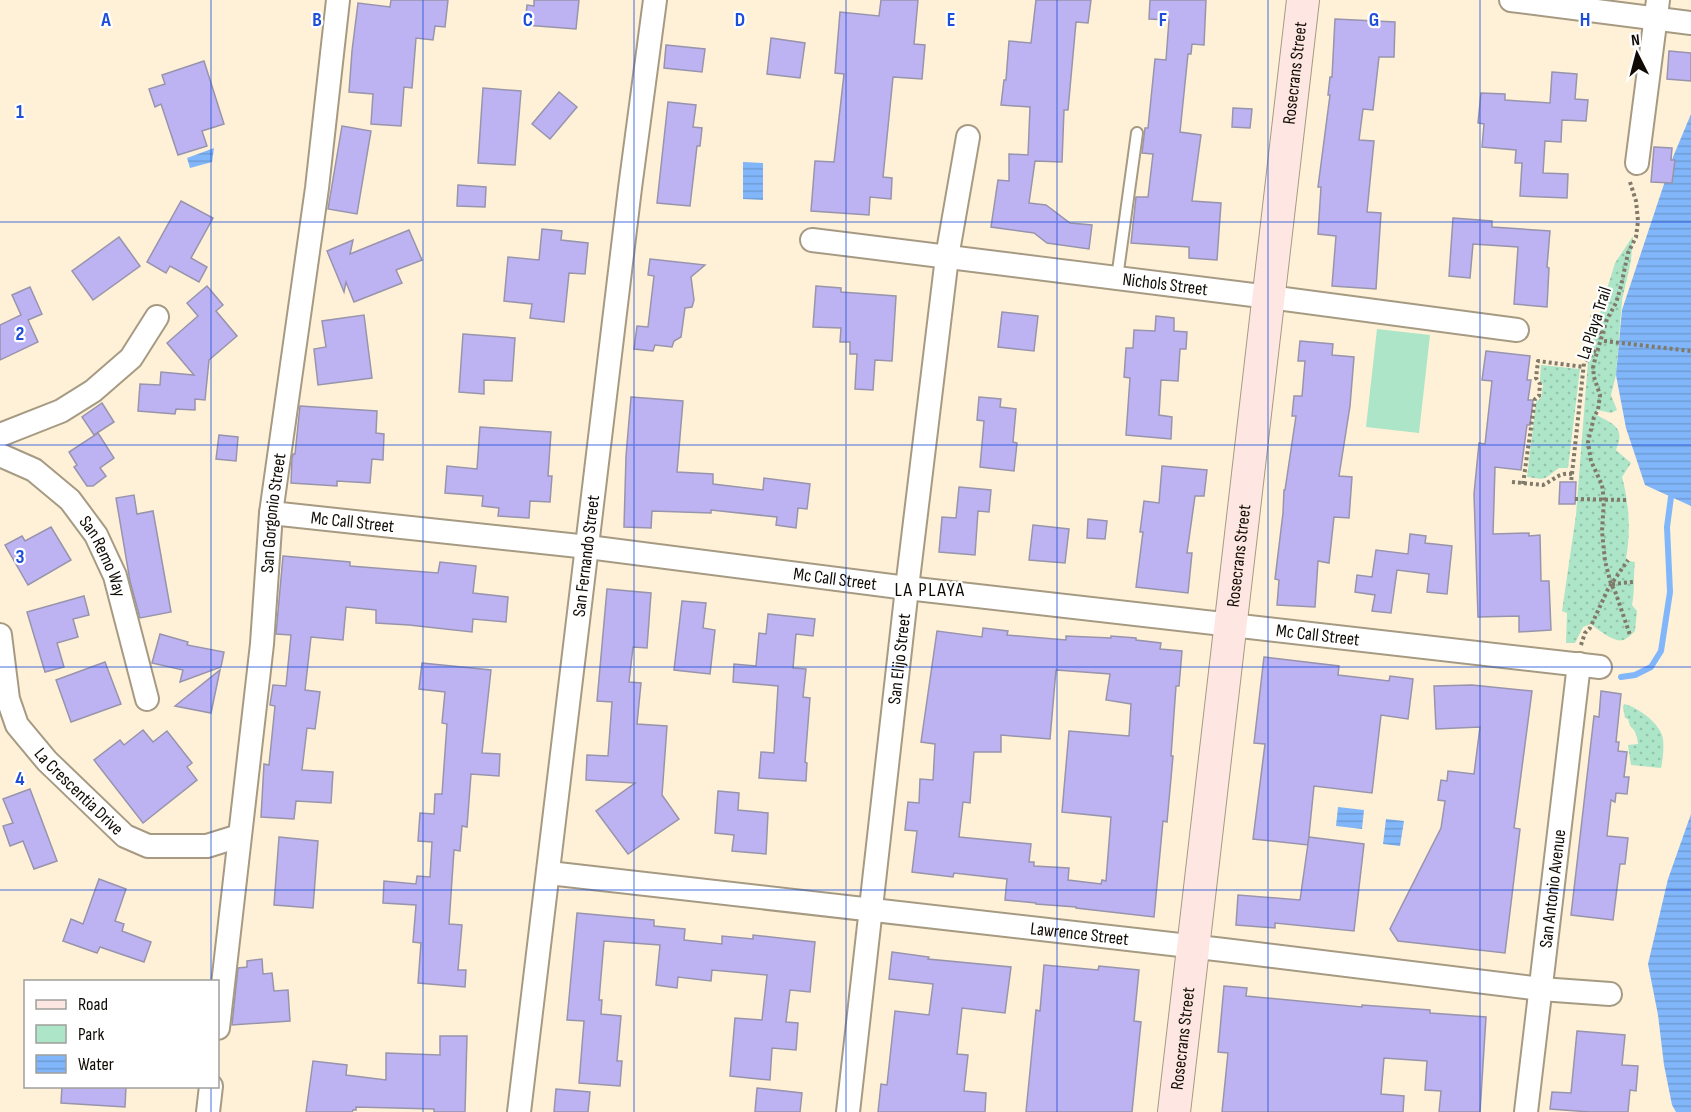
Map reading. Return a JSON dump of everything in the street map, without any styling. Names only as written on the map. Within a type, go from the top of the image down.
[{"type":"street","name":"San Gorgonio Street","points":[[219,1019],[262,644],[271,513],[316,188],[339,0]]},
{"type":"street","name":"San Fernando Street","points":[[519,1112],[630,188],[655,0]]},
{"type":"street","name":"Rosecrans Street","points":[[1173,1112],[1303,0]]},
{"type":"street","points":[[1511,0],[1657,9],[1691,22]]},
{"type":"street","points":[[1637,163],[1657,9]]},
{"type":"street","name":"San Elijo Street","points":[[848,1112],[947,257],[968,136]]},
{"type":"street","name":"Nichols Street","points":[[812,240],[1517,330]]},
{"type":"street","points":[[0,435],[61,411],[93,391],[131,358],[157,317]]},
{"type":"street","name":"San Remo Way","points":[[0,455],[34,470],[70,500],[96,535],[115,576],[147,699]]},
{"type":"street","name":"Mc Call Street","points":[[271,513],[588,547],[907,588],[1590,665]]},
{"type":"street","name":"La Crescentia Drive","points":[[0,635],[8,699],[17,725],[47,761],[125,836],[148,846],[207,846],[239,836]]},
{"type":"street","name":"San Antonio Avenue","points":[[1527,1112],[1541,989],[1590,665]]},
{"type":"street","name":"Lawrence Street","points":[[549,873],[1541,989],[1610,994]]},
{"type":"street","points":[[208,1112],[211,1088]]},
{"type":"lane","points":[[1117,278],[1137,133]]},
{"type":"path","name":"La Playa Trail","points":[[1630,635],[1605,561],[1602,531],[1604,500],[1602,485],[1591,461],[1588,442],[1600,395],[1593,368],[1607,319],[1616,303],[1628,253],[1636,237],[1638,221],[1630,171],[1637,163]]},
{"type":"path","points":[[1592,315],[1604,341]]},
{"type":"path","points":[[1604,341],[1691,351]]},
{"type":"path","points":[[1571,482],[1584,363],[1604,341]]},
{"type":"path","points":[[1523,484],[1535,399],[1539,396],[1540,384],[1536,378],[1538,361],[1584,367]]},
{"type":"path","points":[[1512,482],[1543,485],[1560,474],[1572,474]]},
{"type":"path","points":[[1575,499],[1627,500]]},
{"type":"path","points":[[1590,665],[1581,641],[1590,628],[1611,584],[1628,560]]},
{"type":"path","points":[[1611,584],[1633,582]]},
{"type":"green space","points":[[1633,236],[1631,261],[1622,300],[1616,375],[1611,395],[1617,410],[1611,413],[1598,410],[1595,414],[1616,427],[1619,442],[1616,450],[1631,463],[1622,477],[1628,517],[1626,558],[1635,562],[1632,605],[1637,611],[1635,631],[1626,639],[1620,640],[1606,635],[1591,624],[1583,627],[1575,643],[1566,643],[1567,613],[1562,611],[1576,515],[1588,361],[1615,263]]},
{"type":"green space","points":[[1377,329],[1430,335],[1419,433],[1366,427]]},
{"type":"green space","points":[[1541,365],[1580,369],[1568,468],[1559,468],[1542,479],[1527,477],[1536,402],[1541,398],[1543,385],[1540,380]]},
{"type":"green space","points":[[1624,704],[1648,717],[1661,733],[1663,757],[1661,768],[1631,765],[1628,745],[1638,744],[1635,732],[1628,719],[1625,718]]},
{"type":"water","points":[[1691,114],[1691,506],[1645,485],[1626,428],[1616,375],[1622,310],[1673,157]]},
{"type":"water","points":[[214,148],[212,162],[190,168],[187,158]]},
{"type":"water","points":[[743,162],[763,163],[763,200],[743,199]]},
{"type":"water","points":[[1338,807],[1364,810],[1362,829],[1336,826]]},
{"type":"water","points":[[1691,814],[1691,1112],[1676,1112],[1672,1105],[1664,1065],[1658,1015],[1648,964],[1668,879]]},
{"type":"water","points":[[1386,819],[1404,821],[1400,846],[1383,844]]},
{"type":"building","points":[[391,0],[448,0],[445,27],[435,26],[433,40],[416,38],[412,88],[404,87],[401,126],[371,124],[373,94],[349,92],[358,3],[390,7]]},
{"type":"building","points":[[534,0],[579,0],[576,29],[525,25],[527,5],[534,6]]},
{"type":"building","points":[[881,0],[918,0],[914,44],[925,45],[922,79],[893,77],[883,177],[892,178],[891,199],[870,197],[869,215],[811,211],[815,161],[834,162],[844,74],[835,73],[840,12],[879,16]]},
{"type":"building","points":[[1036,0],[1091,0],[1088,23],[1076,22],[1068,110],[1064,110],[1062,162],[1035,161],[1029,203],[1046,205],[1070,223],[1092,225],[1089,249],[1047,243],[1034,233],[991,227],[998,180],[1009,181],[1009,154],[1028,155],[1030,107],[1001,105],[1004,80],[1006,80],[1009,41],[1031,43]]},
{"type":"building","points":[[1150,0],[1206,0],[1204,45],[1192,44],[1191,54],[1188,54],[1180,132],[1201,135],[1192,201],[1221,203],[1217,260],[1189,258],[1189,247],[1131,243],[1136,197],[1148,197],[1153,154],[1142,153],[1145,128],[1148,128],[1155,59],[1166,60],[1169,20],[1149,19]]},
{"type":"building","points":[[1335,19],[1395,22],[1394,57],[1379,57],[1373,110],[1363,109],[1359,140],[1374,141],[1367,212],[1381,213],[1376,289],[1332,286],[1336,236],[1318,234],[1321,187],[1318,187],[1330,95],[1328,95],[1330,77],[1332,77]]},
{"type":"building","points":[[771,38],[805,43],[800,78],[767,74]]},
{"type":"building","points":[[666,45],[705,49],[702,72],[664,68]]},
{"type":"building","points":[[1669,51],[1691,53],[1691,81],[1667,79]]},
{"type":"building","points":[[204,61],[224,124],[202,131],[207,146],[178,155],[161,104],[155,107],[149,89],[165,84],[162,75]]},
{"type":"building","points":[[1552,72],[1577,74],[1575,99],[1588,100],[1586,121],[1562,120],[1561,142],[1545,141],[1543,173],[1568,174],[1567,198],[1520,196],[1522,163],[1515,163],[1516,150],[1482,147],[1484,124],[1478,123],[1481,93],[1505,94],[1505,100],[1550,103]]},
{"type":"building","points":[[483,88],[521,91],[515,165],[478,163]]},
{"type":"building","points":[[559,92],[577,107],[550,139],[532,124]]},
{"type":"building","points":[[668,102],[696,105],[693,127],[702,128],[700,146],[697,146],[690,206],[657,203]]},
{"type":"building","points":[[1233,108],[1252,109],[1250,128],[1232,127]]},
{"type":"building","points":[[342,126],[371,131],[357,214],[328,209]]},
{"type":"building","points":[[1654,147],[1672,148],[1671,160],[1675,160],[1672,183],[1651,182]]},
{"type":"building","points":[[458,185],[486,187],[485,207],[457,206]]},
{"type":"building","points":[[181,201],[213,218],[191,258],[207,267],[199,282],[170,266],[166,273],[147,262]]},
{"type":"building","points":[[1453,218],[1492,221],[1492,227],[1550,231],[1547,307],[1514,304],[1518,247],[1473,244],[1470,278],[1449,276]]},
{"type":"building","points":[[542,229],[562,231],[561,240],[588,243],[585,274],[569,273],[564,322],[530,318],[532,304],[504,301],[508,257],[539,260]]},
{"type":"building","points":[[409,230],[422,260],[396,270],[402,283],[354,302],[346,282],[344,292],[327,251],[353,240],[350,254]]},
{"type":"building","points":[[119,237],[140,266],[93,300],[72,271]]},
{"type":"building","points":[[650,259],[705,265],[691,277],[694,300],[692,307],[685,308],[681,337],[674,341],[672,347],[655,345],[653,351],[634,349],[637,326],[648,327],[654,276],[648,275]]},
{"type":"building","points":[[207,286],[223,305],[216,311],[237,336],[209,360],[205,400],[195,399],[195,410],[176,409],[175,414],[138,411],[140,384],[160,385],[161,372],[194,375],[167,343],[198,316],[187,303]]},
{"type":"building","points":[[816,286],[841,288],[841,292],[896,296],[892,361],[875,360],[873,390],[855,389],[857,354],[850,354],[850,342],[840,342],[841,328],[813,327]]},
{"type":"building","points":[[30,287],[42,314],[28,320],[38,342],[0,360],[0,325],[21,315],[12,295]]},
{"type":"building","points":[[1002,312],[1038,316],[1034,351],[998,347]]},
{"type":"building","points":[[364,315],[372,378],[318,385],[314,349],[326,347],[322,321]]},
{"type":"building","points":[[1156,316],[1174,318],[1174,331],[1187,332],[1186,349],[1180,349],[1178,381],[1161,380],[1159,415],[1172,417],[1171,439],[1126,435],[1130,378],[1124,377],[1126,348],[1133,348],[1134,330],[1155,331]]},
{"type":"building","points":[[463,334],[515,338],[512,381],[484,380],[484,394],[459,392]]},
{"type":"building","points":[[1300,341],[1333,344],[1332,355],[1354,357],[1350,406],[1339,476],[1352,477],[1349,518],[1334,517],[1329,563],[1318,561],[1315,607],[1277,605],[1279,580],[1275,579],[1284,490],[1296,416],[1292,416],[1294,396],[1302,396],[1305,361],[1298,361]]},
{"type":"building","points":[[1486,351],[1530,356],[1527,380],[1531,380],[1528,400],[1533,400],[1521,470],[1495,467],[1493,534],[1540,535],[1541,581],[1549,581],[1551,630],[1519,632],[1519,616],[1478,617],[1474,494],[1479,443],[1485,444],[1492,381],[1482,380]]},
{"type":"building","points":[[631,397],[683,401],[677,472],[713,474],[713,484],[763,490],[764,478],[810,484],[807,509],[798,508],[796,528],[776,525],[777,517],[711,510],[711,513],[652,511],[651,528],[624,527],[626,456]]},
{"type":"building","points":[[979,397],[1001,399],[1000,407],[1016,409],[1013,442],[1017,443],[1014,471],[980,467],[984,421],[977,420]]},
{"type":"building","points":[[102,403],[114,422],[94,435],[82,417]]},
{"type":"building","points":[[300,406],[377,411],[376,433],[384,434],[383,460],[372,459],[370,483],[337,481],[337,486],[291,483],[292,458],[295,454]]},
{"type":"building","points":[[480,427],[551,432],[548,476],[552,476],[550,502],[530,501],[529,518],[498,516],[499,508],[482,506],[483,496],[445,493],[447,466],[477,469]]},
{"type":"building","points":[[98,433],[114,458],[100,468],[106,476],[93,486],[87,486],[74,467],[77,465],[69,452]]},
{"type":"building","points":[[219,435],[238,437],[236,461],[216,459]]},
{"type":"building","points":[[1162,466],[1207,470],[1204,496],[1195,496],[1187,553],[1192,553],[1188,593],[1136,587],[1143,532],[1140,532],[1144,501],[1159,503]]},
{"type":"building","points":[[1560,482],[1576,482],[1575,504],[1559,504]]},
{"type":"building","points":[[959,487],[991,490],[989,512],[978,511],[975,555],[939,552],[942,517],[956,518]]},
{"type":"building","points":[[134,495],[137,514],[153,511],[171,612],[140,618],[130,581],[116,498]]},
{"type":"building","points":[[1088,519],[1107,521],[1105,539],[1087,538]]},
{"type":"building","points":[[1033,525],[1069,529],[1065,563],[1029,560]]},
{"type":"building","points":[[51,527],[71,560],[28,585],[5,545],[22,536],[25,541]]},
{"type":"building","points":[[1410,534],[1426,536],[1425,543],[1452,546],[1447,594],[1427,592],[1429,574],[1397,570],[1391,613],[1372,611],[1375,595],[1355,592],[1357,575],[1372,577],[1376,550],[1408,554]]},
{"type":"building","points":[[283,556],[350,562],[350,566],[438,573],[440,562],[476,566],[473,593],[508,597],[506,622],[473,619],[472,632],[376,623],[376,610],[346,607],[343,640],[311,637],[305,690],[320,692],[315,729],[307,728],[302,770],[333,772],[331,803],[296,801],[294,819],[261,817],[264,764],[269,765],[275,706],[270,705],[273,685],[286,686],[291,635],[276,634]]},
{"type":"building","points":[[607,589],[651,593],[647,648],[633,647],[629,682],[641,683],[637,724],[667,726],[662,795],[679,819],[628,854],[596,811],[635,783],[586,780],[587,755],[608,756],[612,702],[597,701]]},
{"type":"building","points":[[84,596],[89,615],[73,619],[78,637],[57,643],[64,667],[45,672],[27,612]]},
{"type":"building","points":[[682,601],[706,603],[703,628],[715,630],[710,674],[674,670]]},
{"type":"building","points":[[768,614],[815,619],[813,636],[796,634],[793,668],[806,669],[803,697],[810,698],[805,762],[807,763],[806,781],[759,778],[761,752],[774,753],[778,686],[733,682],[734,664],[756,666],[759,633],[766,634]]},
{"type":"building","points":[[983,628],[1008,631],[1007,635],[1066,640],[1066,636],[1111,638],[1111,636],[1161,643],[1160,649],[1182,651],[1179,686],[1176,686],[1167,822],[1163,821],[1154,917],[1005,900],[1007,879],[954,873],[953,877],[912,872],[917,831],[905,830],[908,802],[919,803],[920,779],[933,780],[935,744],[921,742],[937,631],[982,637]],"holes":[[[1056,670],[1110,674],[1106,700],[1131,704],[1129,736],[1069,731],[1062,812],[1111,817],[1106,881],[1102,880],[1101,884],[1068,880],[1069,868],[1034,866],[1034,862],[1029,862],[1031,844],[959,837],[963,802],[970,803],[974,752],[1001,752],[1001,735],[1050,739]]]},
{"type":"building","points":[[160,634],[188,642],[187,645],[224,652],[221,667],[180,682],[183,670],[152,663]]},
{"type":"building","points":[[1264,657],[1339,666],[1338,675],[1389,681],[1390,676],[1413,679],[1408,719],[1381,715],[1372,793],[1314,786],[1308,845],[1253,839],[1265,744],[1254,743]]},
{"type":"building","points":[[105,662],[121,704],[71,722],[56,680]]},
{"type":"building","points":[[422,663],[491,670],[482,753],[500,754],[499,776],[471,774],[467,827],[462,826],[460,851],[454,850],[449,924],[462,925],[458,970],[466,970],[465,987],[418,983],[421,943],[413,942],[416,905],[383,903],[384,881],[416,884],[417,876],[430,877],[432,842],[418,841],[420,813],[434,814],[435,794],[442,794],[447,724],[442,723],[445,692],[419,689]]},
{"type":"building","points":[[220,670],[211,713],[175,706]]},
{"type":"building","points":[[1472,685],[1532,691],[1514,828],[1520,829],[1505,953],[1398,941],[1390,929],[1441,828],[1445,801],[1438,800],[1441,780],[1447,781],[1448,771],[1474,774],[1480,727],[1436,729],[1434,686]]},
{"type":"building","points":[[1601,691],[1621,694],[1616,742],[1619,742],[1618,751],[1627,752],[1624,777],[1629,777],[1627,794],[1616,793],[1615,802],[1611,800],[1607,836],[1628,838],[1625,864],[1620,864],[1613,920],[1571,915],[1594,716],[1599,717]]},
{"type":"building","points":[[143,730],[153,742],[167,731],[192,763],[187,767],[197,780],[143,823],[94,760],[120,740],[124,745]]},
{"type":"building","points":[[30,789],[57,861],[34,869],[23,841],[10,846],[3,826],[13,823],[3,799]]},
{"type":"building","points":[[718,791],[739,793],[738,810],[768,813],[766,854],[732,851],[734,835],[715,833]]},
{"type":"building","points":[[279,837],[318,841],[313,908],[274,905]]},
{"type":"building","points":[[1309,837],[1364,844],[1354,931],[1275,923],[1275,928],[1236,925],[1238,895],[1300,900]]},
{"type":"building","points":[[99,879],[126,889],[115,921],[124,924],[122,931],[151,942],[144,962],[100,947],[97,953],[63,941],[71,919],[83,924]]},
{"type":"building","points":[[577,913],[654,920],[654,926],[685,929],[684,940],[722,944],[722,936],[753,939],[753,935],[815,942],[810,992],[790,990],[786,1022],[798,1023],[796,1050],[772,1048],[770,1080],[730,1076],[735,1018],[762,1020],[767,975],[712,970],[711,981],[678,977],[677,988],[656,985],[660,945],[604,941],[599,1000],[602,1000],[601,1014],[621,1016],[617,1061],[622,1061],[620,1086],[579,1083],[584,1021],[567,1020]]},
{"type":"building","points":[[892,952],[929,957],[928,959],[1011,967],[1005,1013],[962,1008],[957,1054],[968,1055],[964,1091],[986,1093],[985,1112],[878,1112],[881,1084],[887,1085],[895,1011],[929,1015],[933,984],[889,979]]},
{"type":"building","points":[[262,959],[263,974],[272,973],[274,991],[288,990],[290,1021],[232,1025],[238,968],[247,967],[247,961]]},
{"type":"building","points":[[1044,965],[1098,970],[1099,966],[1139,970],[1134,1021],[1141,1022],[1132,1112],[1026,1112],[1036,1010],[1040,1011]]},
{"type":"building","points":[[1224,986],[1247,988],[1246,996],[1362,1007],[1362,1005],[1430,1010],[1430,1013],[1486,1017],[1480,1112],[1439,1112],[1441,1091],[1425,1090],[1427,1061],[1384,1058],[1381,1094],[1404,1096],[1403,1112],[1222,1112],[1228,1053],[1218,1052]]},
{"type":"building","points":[[1577,1031],[1625,1035],[1622,1065],[1638,1066],[1636,1091],[1630,1090],[1628,1112],[1550,1109],[1552,1092],[1571,1093]]},
{"type":"building","points":[[440,1036],[467,1036],[465,1112],[356,1107],[356,1110],[352,1112],[306,1112],[313,1061],[347,1065],[346,1075],[386,1080],[386,1053],[440,1055]]},
{"type":"building","points":[[62,1088],[126,1088],[125,1107],[61,1103]]},
{"type":"building","points":[[757,1088],[802,1093],[800,1112],[755,1112]]},
{"type":"building","points":[[556,1089],[590,1092],[588,1112],[554,1112]]},
{"type":"waterway","points":[[1621,677],[1635,675],[1651,667],[1661,651],[1670,592],[1667,527],[1671,497]]},
{"type":"district","name":"LA PLAYA","points":[[930,589]]}]
